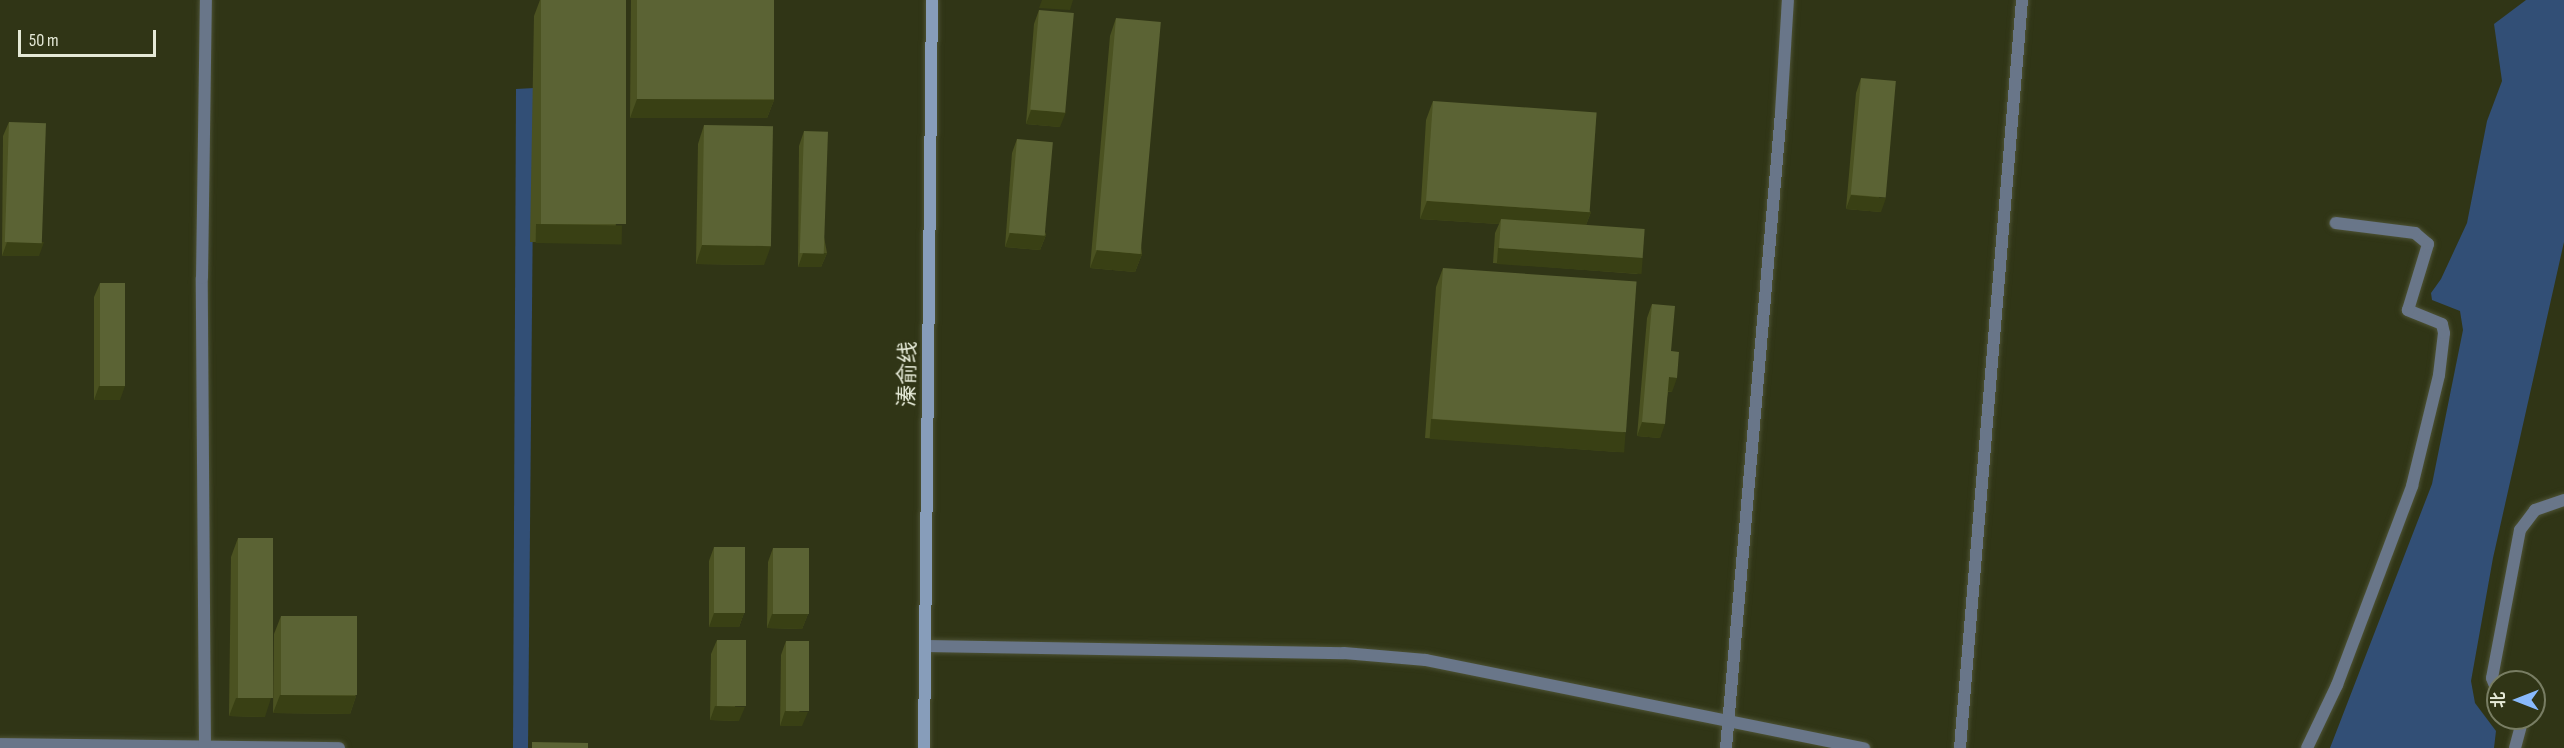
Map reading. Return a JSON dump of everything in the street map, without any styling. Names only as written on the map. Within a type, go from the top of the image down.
[{"type":"main road","name":"溱俞线","points":[[924,748],[932,0]]},
{"type":"street","points":[[205,747],[202,278],[206,0]]},
{"type":"street","points":[[1725,748],[1788,0]]},
{"type":"street","points":[[1960,748],[2022,0]]},
{"type":"street","points":[[2307,748],[2337,685],[2412,486],[2439,375],[2444,333],[2442,324],[2408,310],[2428,244],[2415,233],[2336,223]]},
{"type":"street","points":[[2494,670],[2520,530],[2535,510],[2564,500]]},
{"type":"street","points":[[926,646],[1344,653],[1426,660],[1864,748]]},
{"type":"street","points":[[2515,748],[2520,730]]},
{"type":"street","points":[[0,744],[339,748]]},
{"type":"water","points":[[2526,0],[2564,0],[2564,242],[2493,558],[2471,681],[2475,703],[2486,718],[2486,730],[2496,731],[2494,748],[2330,748],[2432,484],[2463,330],[2460,311],[2432,300],[2431,293],[2441,279],[2467,223],[2487,121],[2502,81],[2494,24]]},
{"type":"water","points":[[534,88],[528,748],[513,748],[516,89]]},
{"type":"building","points":[[541,0],[626,0],[626,224],[541,224]]},
{"type":"building","points":[[637,0],[774,0],[774,99],[637,99]]},
{"type":"building","points":[[1039,10],[1074,13],[1065,113],[1030,110]]},
{"type":"building","points":[[1116,18],[1161,22],[1141,254],[1096,250]]},
{"type":"building","points":[[1861,78],[1896,81],[1886,198],[1851,195]]},
{"type":"building","points":[[1433,101],[1597,112],[1590,212],[1426,201]]},
{"type":"building","points":[[9,122],[46,123],[42,243],[5,242]]},
{"type":"building","points":[[704,125],[773,126],[771,246],[702,245]]},
{"type":"building","points":[[804,131],[828,132],[824,254],[800,253]]},
{"type":"building","points":[[1017,139],[1053,142],[1045,236],[1009,233]]},
{"type":"building","points":[[1501,219],[1645,229],[1643,258],[1499,248]]},
{"type":"building","points":[[1443,268],[1637,282],[1626,432],[1432,419]]},
{"type":"building","points":[[100,283],[125,283],[125,386],[100,386]]},
{"type":"building","points":[[1652,304],[1675,306],[1671,351],[1679,352],[1677,378],[1669,377],[1665,424],[1642,422]]},
{"type":"building","points":[[238,538],[273,538],[273,698],[238,698]]},
{"type":"building","points":[[714,547],[745,547],[745,613],[714,613]]},
{"type":"building","points":[[773,548],[809,548],[809,614],[773,614]]},
{"type":"building","points":[[281,616],[357,616],[357,695],[281,695]]},
{"type":"building","points":[[717,640],[746,640],[746,706],[717,706]]},
{"type":"building","points":[[786,641],[809,641],[809,711],[786,711]]},
{"type":"building","points":[[532,742],[588,743],[588,748],[532,748]]}]
